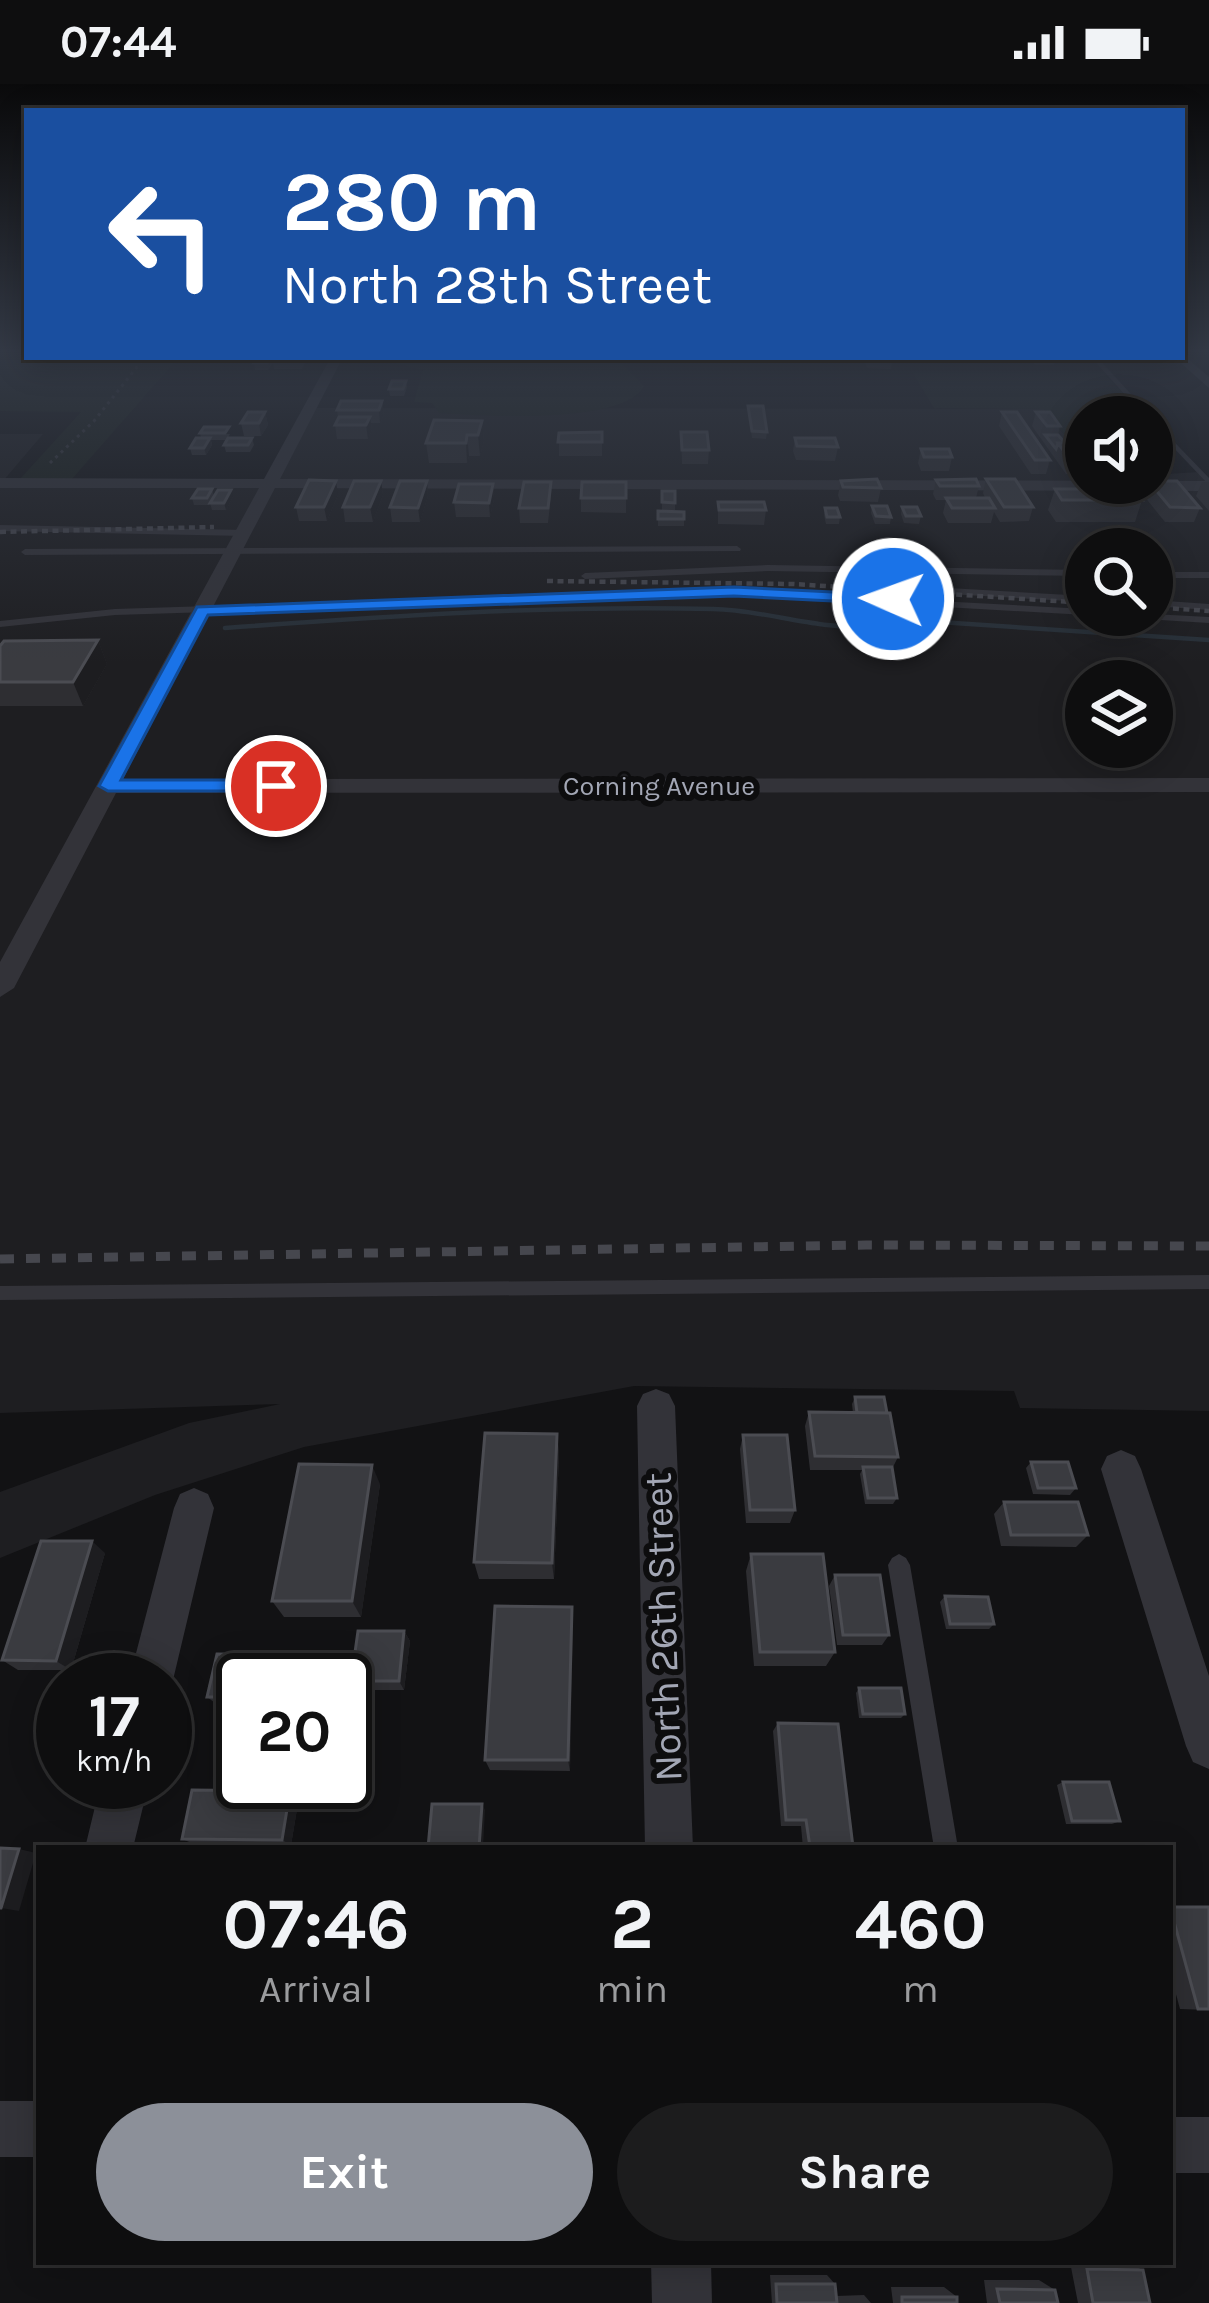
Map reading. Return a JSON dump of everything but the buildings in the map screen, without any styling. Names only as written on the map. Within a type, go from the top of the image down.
[{"type":"street","points":[[0,988],[286,456]]},
{"type":"street","points":[[0,483],[1209,484]]},
{"type":"street","name":"Corning Avenue","points":[[108,786],[1209,785]]},
{"type":"street","name":"North 26th Street","points":[[656,1406],[669,1845]]},
{"type":"street","points":[[1121,1469],[1209,1746]]},
{"type":"street","points":[[158,1653],[194,1508]]},
{"type":"street","points":[[110,1845],[118,1809]]},
{"type":"street","points":[[0,2129],[36,2129]]},
{"type":"street","points":[[1173,2145],[1209,2145]]},
{"type":"street","points":[[681,2265],[682,2303]]},
{"type":"lane","points":[[1183,456],[1209,484]]},
{"type":"lane","points":[[0,528],[244,533]]},
{"type":"lane","points":[[25,552],[737,549]]},
{"type":"lane","points":[[686,594],[687,571]]},
{"type":"lane","points":[[585,576],[687,571],[1065,572]]},
{"type":"lane","points":[[1173,574],[1209,575]]},
{"type":"lane","points":[[893,601],[896,593],[914,589],[1065,598]]},
{"type":"lane","points":[[1042,596],[1065,590]]},
{"type":"lane","points":[[0,624],[202,610],[753,592],[1065,611]]},
{"type":"lane","points":[[1173,594],[1209,596]]},
{"type":"lane","points":[[1173,604],[1209,607]]},
{"type":"lane","points":[[1173,618],[1209,620]]},
{"type":"lane","points":[[0,1293],[1209,1282]]},
{"type":"lane","points":[[899,1565],[946,1845]]},
{"type":"path","points":[[32,483],[60,456]]},
{"type":"shaded area","points":[[0,456],[25,456],[3,481],[271,484],[286,456],[1065,456],[1065,504],[1173,504],[1173,474],[1199,472],[1209,483],[1209,1411],[1020,1408],[1014,1391],[634,1386],[304,1447],[155,1495],[0,1558],[0,1492],[189,1423],[280,1404],[0,1413]]},
{"type":"shaded area","points":[[41,456],[93,456],[72,479],[20,479]]},
{"type":"waterway","points":[[225,628],[469,612],[652,608],[733,610],[868,626]]},
{"type":"waterway","points":[[909,620],[1209,640]]},
{"type":"railway","points":[[0,532],[214,527]]},
{"type":"railway","points":[[547,581],[794,584],[1065,602]]},
{"type":"railway","points":[[1173,608],[1209,611]]},
{"type":"railway","points":[[0,1259],[866,1245],[1209,1246]]},
{"type":"route","points":[[276,786],[108,786],[202,610],[734,592],[893,599]]}]
